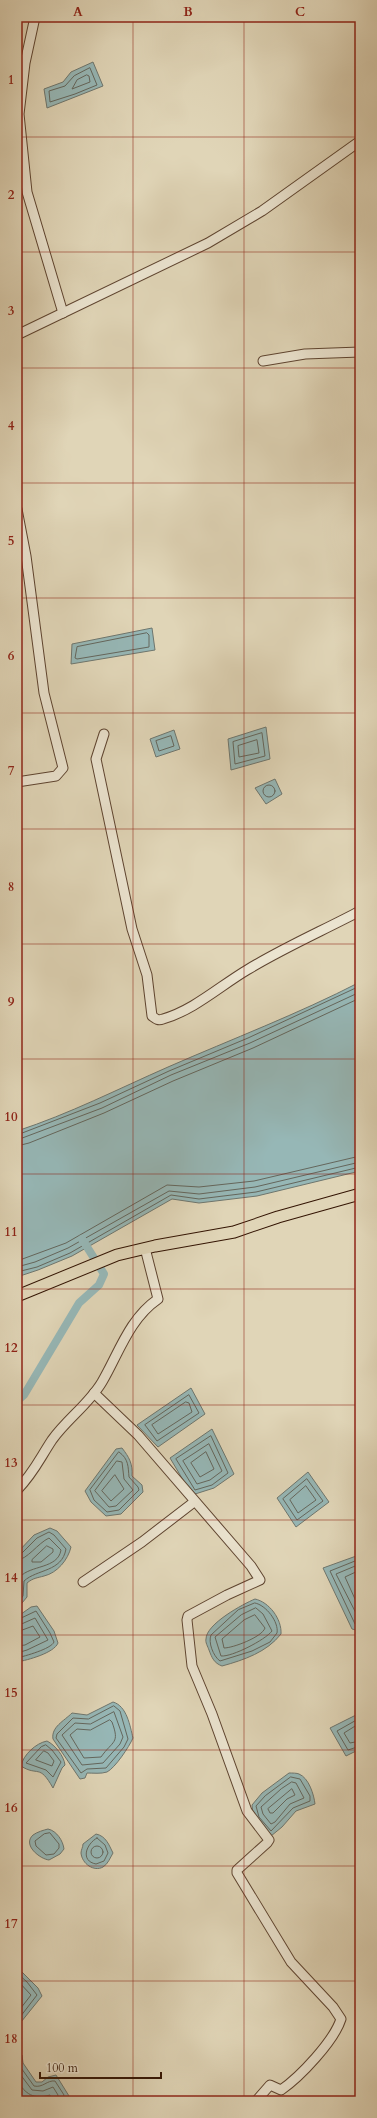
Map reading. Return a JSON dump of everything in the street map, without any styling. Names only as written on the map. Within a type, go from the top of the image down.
[{"type":"main road","points":[[17,1296],[116,1255],[145,1248],[234,1232],[278,1216],[360,1194]]},
{"type":"street","points":[[35,17],[25,62],[19,114],[27,192],[63,313]]},
{"type":"street","points":[[17,335],[208,244],[262,210],[360,141]]},
{"type":"street","points":[[263,361],[305,354],[360,352]]},
{"type":"street","points":[[17,509],[27,563],[44,693],[63,768],[56,776],[17,782]]},
{"type":"street","points":[[104,734],[96,759],[132,930],[147,975],[152,1016],[157,1020],[162,1020],[188,1008],[247,970],[297,942],[360,911]]},
{"type":"street","points":[[17,1490],[30,1476],[52,1440],[94,1393],[134,1322],[149,1305],[158,1299],[145,1248]]},
{"type":"street","points":[[94,1393],[138,1435],[194,1502],[251,1566],[260,1580],[194,1611],[188,1616],[186,1620],[192,1666],[212,1714],[247,1811],[269,1840],[237,1870],[237,1874],[292,1962],[333,2007],[341,2020],[319,2054],[288,2085],[281,2090],[270,2085],[256,2101]]},
{"type":"street","points":[[83,1582],[142,1542],[194,1502]]},
{"type":"water","points":[[93,62],[103,86],[47,108],[44,89],[63,82],[71,72]]},
{"type":"water","points":[[152,628],[155,650],[71,664],[72,644]]},
{"type":"water","points":[[266,727],[270,759],[231,770],[228,739]]},
{"type":"water","points":[[174,730],[180,749],[156,757],[150,739]]},
{"type":"water","points":[[275,779],[282,794],[266,804],[255,788]]},
{"type":"water","points":[[360,982],[360,1171],[257,1196],[199,1203],[172,1199],[72,1256],[17,1277],[17,1131],[74,1109],[168,1067],[289,1016]]},
{"type":"water","points":[[191,1388],[205,1414],[158,1447],[137,1425]]},
{"type":"water","points":[[212,1429],[234,1474],[214,1488],[192,1495],[170,1458]]},
{"type":"water","points":[[122,1448],[130,1461],[132,1476],[142,1485],[143,1492],[121,1514],[106,1516],[91,1502],[85,1491],[116,1449]]},
{"type":"water","points":[[308,1472],[329,1502],[296,1527],[277,1498]]},
{"type":"water","points":[[50,1528],[57,1531],[71,1547],[70,1552],[65,1561],[53,1572],[33,1579],[27,1583],[27,1597],[17,1609],[17,1553],[34,1535]]},
{"type":"water","points":[[359,1555],[360,1631],[352,1629],[323,1568]]},
{"type":"water","points":[[255,1599],[270,1607],[274,1612],[281,1628],[281,1634],[269,1646],[247,1658],[222,1666],[219,1665],[212,1658],[207,1644],[206,1640],[208,1633],[218,1621],[226,1615]]},
{"type":"water","points":[[37,1606],[54,1631],[58,1643],[56,1647],[46,1653],[34,1658],[17,1662],[17,1617],[31,1607]]},
{"type":"water","points":[[113,1702],[118,1704],[125,1712],[133,1738],[122,1757],[110,1770],[102,1773],[87,1773],[85,1778],[80,1779],[53,1739],[54,1731],[59,1724],[72,1713],[87,1715]]},
{"type":"water","points":[[360,1713],[360,1749],[346,1756],[330,1728]]},
{"type":"water","points":[[47,1741],[59,1751],[65,1765],[62,1768],[53,1788],[41,1773],[31,1771],[21,1766],[24,1758],[34,1747]]},
{"type":"water","points":[[289,1773],[298,1774],[306,1779],[312,1792],[315,1804],[296,1811],[282,1827],[271,1836],[253,1814],[252,1805],[262,1793]]},
{"type":"water","points":[[48,1829],[59,1837],[64,1849],[60,1854],[49,1860],[37,1854],[31,1847],[30,1843],[30,1839],[33,1835]]},
{"type":"water","points":[[96,1834],[105,1839],[113,1853],[105,1866],[100,1868],[92,1868],[86,1864],[81,1853],[83,1844]]},
{"type":"water","points":[[17,1967],[38,1988],[42,1996],[17,2027]]},
{"type":"water","points":[[17,2052],[22,2055],[23,2063],[36,2082],[42,2082],[48,2077],[56,2075],[69,2096],[66,2101],[17,2101]]},
{"type":"waterway","points":[[17,1401],[24,1395],[79,1303],[99,1285],[104,1274],[82,1239]]}]
